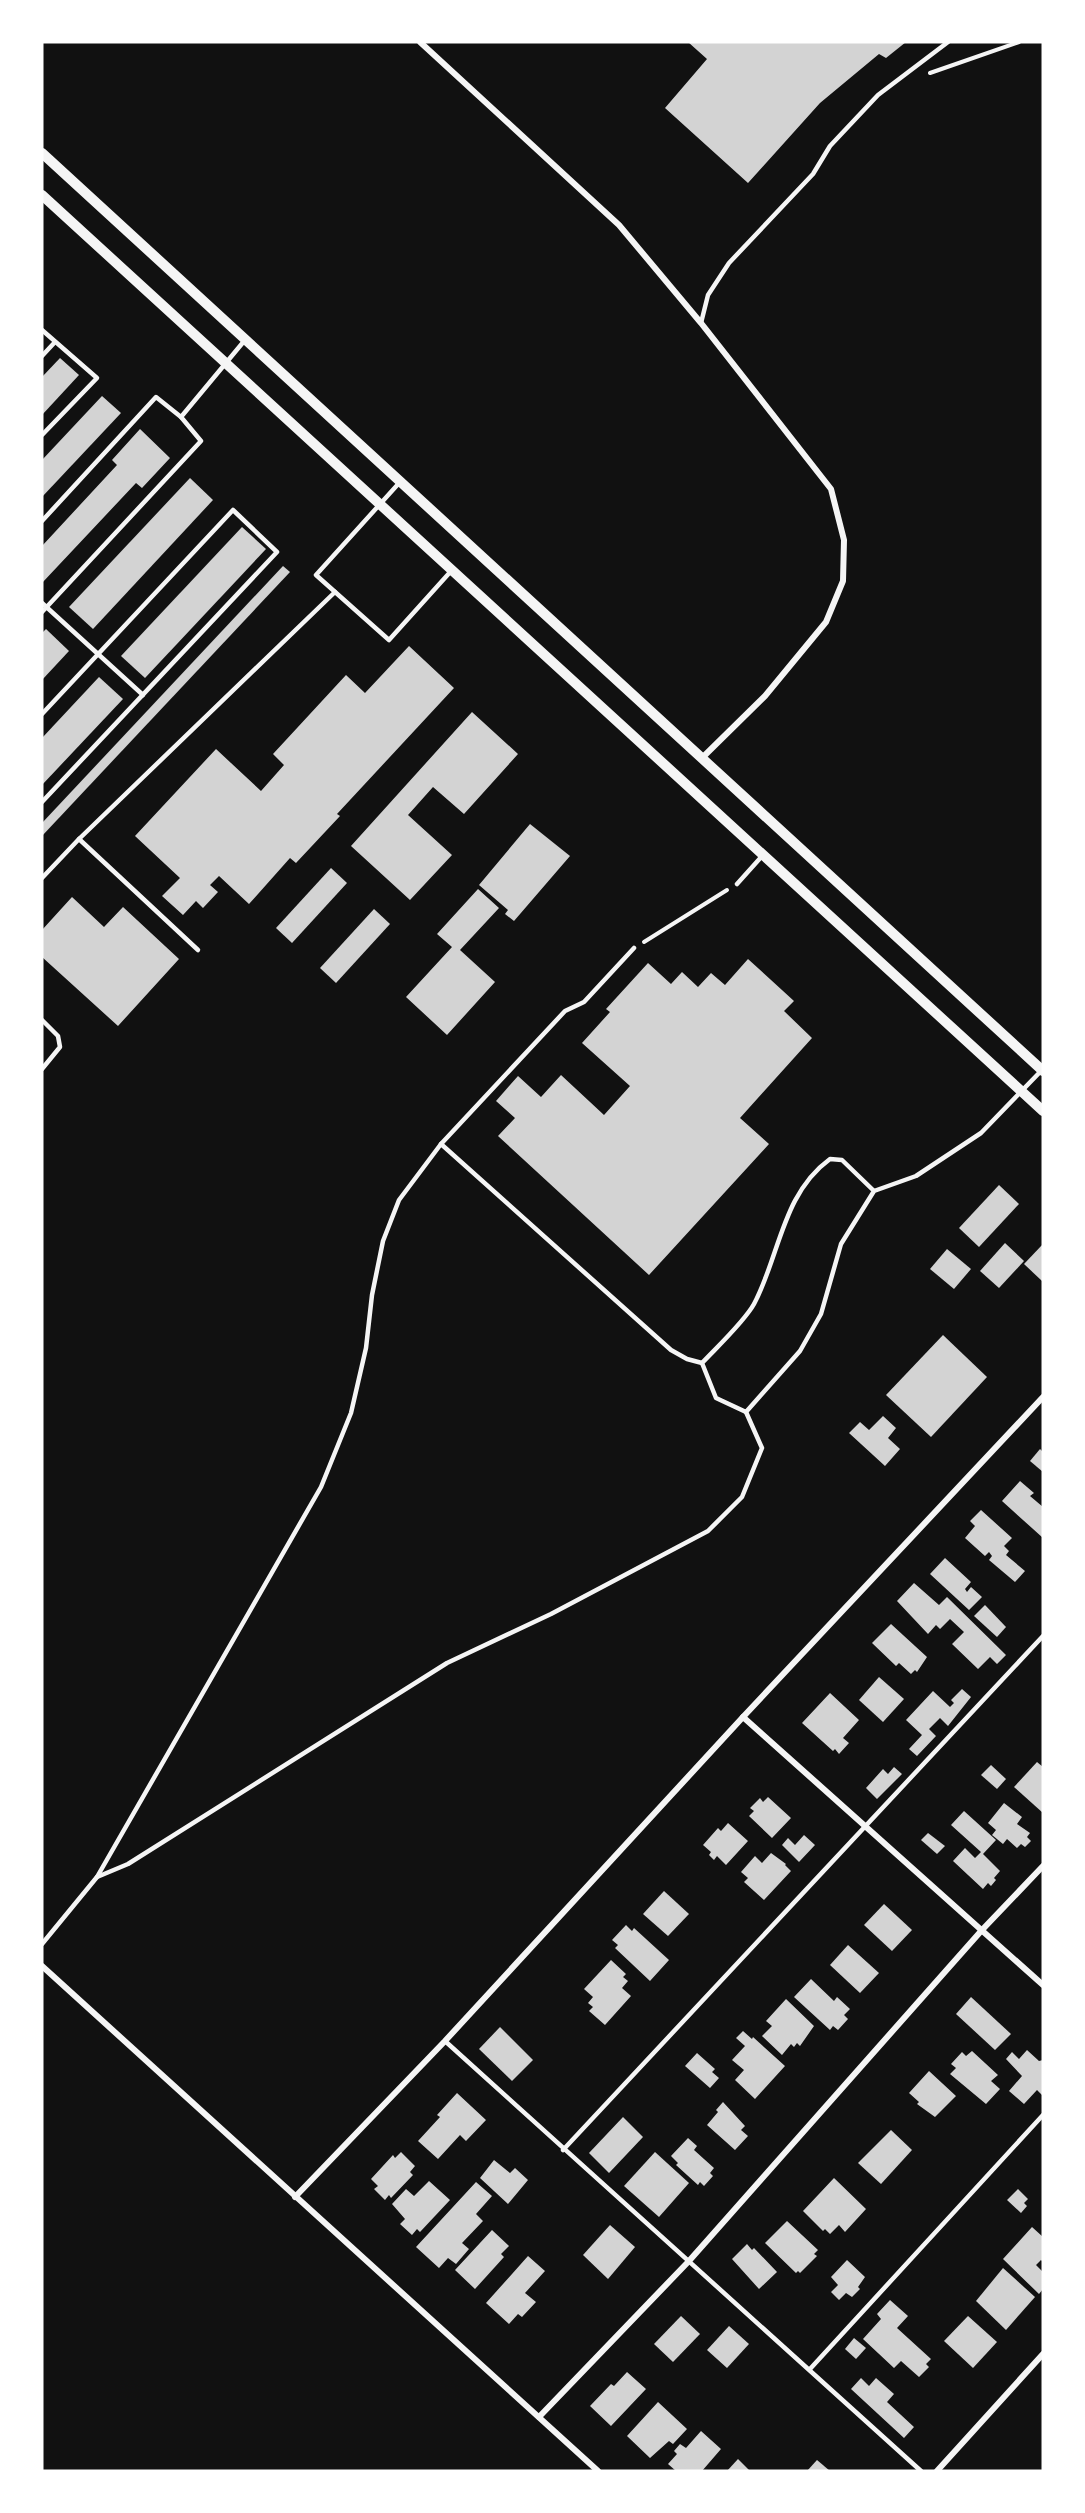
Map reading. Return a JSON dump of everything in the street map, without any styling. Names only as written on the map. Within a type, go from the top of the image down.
[{"type":"street","points":[[420,42],[619,225],[701,323],[831,489],[844,540],[843,580],[826,622],[765,696],[703,757]]},
{"type":"street","points":[[42,153],[1043,1070]]},
{"type":"street","points":[[42,195],[1043,1111]]},
{"type":"street","points":[[294,2197],[445,2041],[743,1717],[1042,1398]]},
{"type":"street","points":[[743,1717],[866,1824],[1043,1985]]},
{"type":"street","points":[[539,2417],[689,2261],[982,1930],[1043,1866]]},
{"type":"street","points":[[42,1966],[598,2471]]},
{"type":"street","points":[[937,2471],[1043,2354]]},
{"type":"lane","points":[[701,323],[708,295],[729,263],[813,174],[830,146],[878,95],[948,42]]},
{"type":"lane","points":[[42,330],[97,378],[42,435]]},
{"type":"lane","points":[[180,417],[245,340]]},
{"type":"lane","points":[[42,356],[55,342]]},
{"type":"lane","points":[[42,521],[156,397],[180,417],[201,441],[44,605],[42,612]]},
{"type":"lane","points":[[400,482],[316,575],[389,640],[452,570]]},
{"type":"lane","points":[[42,714],[233,510],[277,552],[42,802]]},
{"type":"lane","points":[[42,878],[79,838],[335,592]]},
{"type":"lane","points":[[44,605],[143,695]]},
{"type":"lane","points":[[79,838],[198,950]]},
{"type":"lane","points":[[736,884],[763,855]]},
{"type":"lane","points":[[42,1944],[97,1877],[321,1487],[353,1402],[366,1348],[372,1295],[383,1241],[399,1200],[441,1143],[566,1011],[584,1002],[634,948]]},
{"type":"lane","points":[[42,1020],[58,1036],[60,1047],[42,1069]]},
{"type":"lane","points":[[746,1412],[800,1351],[821,1314],[841,1244],[874,1191],[916,1176],[981,1133],[1043,1070]]},
{"type":"lane","points":[[441,1143],[671,1350],[687,1359],[702,1363]]},
{"type":"lane","points":[[702,1363],[753,1305],[794,1199],[819,1167],[830,1159],[842,1160],[874,1191]]},
{"type":"lane","points":[[97,1877],[128,1864],[447,1663],[551,1614],[708,1531],[742,1497],[762,1448],[746,1412],[716,1398],[702,1363]]},
{"type":"lane","points":[[563,2150],[1043,1636]]},
{"type":"lane","points":[[445,2041],[921,2471]]},
{"type":"lane","points":[[810,2369],[1043,2115]]},
{"type":"path","points":[[921,76],[1018,42]]},
{"type":"path","points":[[634,948],[736,884]]},
{"type":"building","points":[[688,42],[906,42],[886,58],[879,54],[820,103],[748,183],[665,108],[707,59]]},
{"type":"building","points":[[60,358],[79,375],[42,415],[42,377]]},
{"type":"building","points":[[102,396],[121,413],[42,497],[42,460]]},
{"type":"building","points":[[140,429],[170,458],[142,488],[136,483],[42,583],[42,546],[117,465],[112,460]]},
{"type":"building","points":[[190,478],[213,500],[93,629],[69,607]]},
{"type":"building","points":[[242,527],[266,549],[145,678],[121,656]]},
{"type":"building","points":[[283,566],[290,572],[42,836],[42,823]]},
{"type":"building","points":[[46,629],[69,651],[42,680],[42,633]]},
{"type":"building","points":[[409,646],[454,688],[337,814],[340,816],[296,863],[290,858],[249,904],[219,876],[210,885],[218,892],[203,908],[196,901],[183,915],[162,896],[180,878],[135,836],[216,749],[261,791],[284,765],[273,754],[346,675],[365,693]]},
{"type":"building","points":[[99,677],[123,699],[42,785],[42,738]]},
{"type":"building","points":[[472,712],[518,754],[464,814],[433,787],[408,815],[452,855],[410,900],[351,846]]},
{"type":"building","points":[[530,824],[570,856],[514,921],[505,914],[508,910],[479,885]]},
{"type":"building","points":[[331,868],[347,883],[292,943],[276,928]]},
{"type":"building","points":[[478,889],[499,908],[460,950],[495,982],[447,1035],[406,997],[452,947],[437,934]]},
{"type":"building","points":[[72,897],[104,927],[123,907],[179,959],[118,1026],[42,957],[42,930]]},
{"type":"building","points":[[374,909],[390,924],[336,983],[320,968]]},
{"type":"building","points":[[748,959],[794,1001],[784,1011],[812,1038],[740,1118],[769,1144],[649,1275],[498,1136],[515,1118],[496,1101],[518,1076],[541,1097],[561,1075],[604,1115],[630,1086],[582,1043],[610,1012],[606,1009],[648,963],[671,984],[682,972],[698,987],[711,973],[725,985]]},
{"type":"building","points":[[999,1185],[1019,1204],[979,1247],[959,1228]]},
{"type":"building","points":[[1005,1243],[1024,1261],[999,1288],[980,1271]]},
{"type":"building","points":[[1043,1244],[1043,1280],[1042,1281],[1024,1264]]},
{"type":"building","points":[[947,1249],[971,1269],[954,1289],[930,1269]]},
{"type":"building","points":[[943,1335],[987,1377],[931,1437],[886,1395]]},
{"type":"building","points":[[883,1416],[896,1428],[888,1438],[900,1449],[885,1466],[849,1433],[860,1422],[869,1430]]},
{"type":"building","points":[[1040,1449],[1043,1452],[1043,1472],[1030,1461]]},
{"type":"building","points":[[1020,1481],[1034,1493],[1030,1496],[1043,1507],[1043,1538],[1002,1501]]},
{"type":"building","points":[[981,1510],[1012,1538],[1004,1546],[1009,1551],[1006,1555],[1025,1571],[1015,1582],[989,1560],[992,1556],[989,1552],[985,1556],[965,1538],[975,1526],[970,1521]]},
{"type":"building","points":[[945,1558],[971,1582],[965,1589],[967,1592],[971,1587],[982,1597],[969,1610],[930,1574]]},
{"type":"building","points":[[914,1583],[939,1605],[947,1597],[1006,1655],[997,1664],[990,1657],[978,1669],[952,1644],[964,1632],[950,1619],[940,1629],[936,1625],[928,1634],[897,1601]]},
{"type":"building","points":[[985,1605],[1006,1627],[997,1637],[974,1616]]},
{"type":"building","points":[[891,1624],[927,1657],[917,1672],[915,1670],[911,1674],[899,1663],[896,1666],[872,1643]]},
{"type":"building","points":[[879,1677],[904,1699],[883,1722],[859,1700]]},
{"type":"building","points":[[962,1689],[971,1697],[948,1726],[940,1718],[929,1729],[936,1736],[917,1756],[909,1749],[922,1735],[906,1720],[933,1691],[950,1707],[954,1703],[951,1700]]},
{"type":"building","points":[[830,1693],[859,1720],[843,1738],[849,1743],[839,1754],[802,1723]]},
{"type":"building","points":[[1037,1762],[1043,1767],[1043,1813],[1014,1787]]},
{"type":"building","points":[[991,1765],[1006,1779],[997,1789],[981,1775]]},
{"type":"building","points":[[894,1767],[902,1774],[877,1799],[866,1788],[883,1769],[888,1774]]},
{"type":"building","points":[[768,1797],[791,1818],[772,1838],[749,1816],[754,1811],[750,1808],[760,1798],[763,1802]]},
{"type":"building","points":[[1004,1803],[1022,1817],[1017,1824],[1030,1833],[1027,1837],[1031,1841],[1025,1847],[1021,1844],[1017,1848],[1007,1839],[1003,1844],[992,1835],[996,1830],[988,1823]]},
{"type":"building","points":[[964,1811],[996,1840],[983,1854],[1000,1871],[991,1886],[988,1883],[983,1889],[953,1861],[965,1848],[975,1858],[981,1852],[951,1825]]},
{"type":"building","points":[[728,1823],[748,1841],[726,1865],[717,1856],[714,1860],[709,1855],[711,1852],[703,1845],[718,1828],[721,1831]]},
{"type":"building","points":[[928,1833],[945,1846],[937,1854],[921,1840]]},
{"type":"building","points":[[804,1835],[815,1845],[799,1862],[782,1845],[788,1838],[795,1845]]},
{"type":"building","points":[[771,1853],[786,1864],[791,1871],[764,1900],[744,1882],[748,1878],[741,1872],[755,1856],[762,1863]]},
{"type":"building","points":[[664,1891],[689,1914],[668,1936],[643,1914]]},
{"type":"building","points":[[884,1904],[912,1930],[892,1951],[864,1925]]},
{"type":"building","points":[[626,1925],[632,1931],[634,1928],[669,1960],[650,1981],[615,1948],[618,1945],[612,1940]]},
{"type":"building","points":[[848,1945],[879,1973],[860,1993],[830,1965]]},
{"type":"building","points":[[611,1960],[626,1974],[623,1977],[628,1981],[622,1988],[631,1996],[605,2025],[589,2011],[593,2007],[588,2003],[593,1997],[584,1989]]},
{"type":"building","points":[[811,1979],[834,2001],[837,1997],[850,2009],[844,2015],[848,2019],[838,2030],[833,2026],[830,2030],[794,1997]]},
{"type":"building","points":[[971,1997],[1011,2034],[995,2050],[956,2014]]},
{"type":"building","points":[[786,1999],[814,2026],[800,2046],[797,2043],[794,2047],[791,2044],[782,2055],[762,2036],[772,2026],[766,2021]]},
{"type":"building","points":[[500,2027],[533,2060],[512,2081],[479,2049]]},
{"type":"building","points":[[743,2031],[785,2066],[755,2099],[735,2080],[744,2070],[732,2060],[745,2046],[736,2038]]},
{"type":"building","points":[[1027,2050],[1039,2061],[1043,2060],[1043,2096],[1037,2090],[1024,2104],[1009,2091],[1022,2076],[1006,2059],[1012,2052],[1019,2059]]},
{"type":"building","points":[[972,2051],[998,2075],[991,2081],[1000,2089],[986,2104],[950,2074],[956,2068],[951,2064],[962,2052],[966,2056]]},
{"type":"building","points":[[697,2053],[715,2069],[712,2072],[719,2078],[710,2088],[685,2066]]},
{"type":"building","points":[[929,2071],[956,2096],[935,2117],[917,2104],[919,2102],[909,2093]]},
{"type":"building","points":[[457,2093],[486,2120],[466,2141],[460,2135],[438,2159],[418,2141],[440,2117],[437,2115]]},
{"type":"building","points":[[723,2102],[745,2126],[741,2130],[748,2136],[735,2150],[707,2125]]},
{"type":"building","points":[[623,2117],[643,2137],[609,2173],[589,2153]]},
{"type":"building","points":[[891,2130],[912,2150],[881,2184],[858,2163]]},
{"type":"building","points":[[688,2138],[697,2146],[694,2150],[714,2168],[710,2173],[713,2176],[704,2186],[700,2182],[698,2185],[676,2165],[678,2163],[671,2156]]},
{"type":"building","points":[[401,2152],[415,2166],[410,2172],[413,2175],[391,2198],[389,2195],[385,2200],[374,2189],[378,2186],[371,2179],[393,2155],[395,2158]]},
{"type":"building","points":[[655,2152],[689,2183],[659,2217],[624,2186]]},
{"type":"building","points":[[494,2160],[510,2173],[515,2168],[528,2180],[508,2204],[480,2178]]},
{"type":"building","points":[[834,2178],[866,2209],[845,2232],[839,2225],[830,2234],[825,2229],[823,2231],[803,2211]]},
{"type":"building","points":[[429,2181],[450,2200],[420,2232],[417,2229],[412,2235],[400,2224],[405,2219],[392,2204],[406,2189],[414,2196]]},
{"type":"building","points":[[476,2182],[492,2196],[476,2214],[483,2221],[462,2243],[469,2249],[456,2264],[448,2258],[439,2268],[416,2247]]},
{"type":"building","points":[[1018,2189],[1028,2199],[1024,2203],[1027,2206],[1021,2213],[1007,2200]]},
{"type":"building","points":[[787,2221],[818,2250],[814,2254],[817,2256],[800,2273],[798,2271],[796,2273],[765,2243]]},
{"type":"building","points":[[610,2225],[635,2247],[608,2279],[583,2255]]},
{"type":"building","points":[[1032,2227],[1043,2237],[1043,2262],[1041,2260],[1036,2265],[1043,2272],[1043,2289],[1039,2294],[1003,2259]]},
{"type":"building","points":[[492,2230],[509,2246],[501,2254],[504,2257],[475,2289],[455,2270]]},
{"type":"building","points":[[747,2244],[752,2250],[754,2248],[777,2272],[759,2289],[732,2259]]},
{"type":"building","points":[[528,2256],[545,2271],[525,2293],[536,2302],[522,2317],[518,2314],[509,2324],[486,2303]]},
{"type":"building","points":[[847,2260],[865,2277],[858,2287],[860,2289],[852,2297],[846,2293],[839,2300],[831,2292],[838,2285],[831,2277]]},
{"type":"building","points":[[1003,2268],[1035,2297],[1006,2330],[976,2301]]},
{"type":"building","points":[[890,2300],[908,2316],[897,2328],[931,2359],[926,2364],[929,2367],[919,2377],[901,2361],[894,2368],[863,2339],[881,2319],[877,2314]]},
{"type":"building","points":[[681,2316],[700,2334],[673,2362],[654,2344]]},
{"type":"building","points":[[968,2316],[997,2342],[973,2368],[944,2341]]},
{"type":"building","points":[[729,2326],[749,2344],[727,2368],[707,2350]]},
{"type":"building","points":[[854,2338],[866,2348],[856,2359],[845,2349]]},
{"type":"building","points":[[627,2372],[646,2389],[611,2426],[590,2406],[611,2384],[614,2386]]},
{"type":"building","points":[[861,2378],[869,2386],[876,2378],[894,2394],[887,2402],[914,2427],[904,2438],[851,2389]]},
{"type":"building","points":[[658,2402],[687,2429],[673,2444],[669,2441],[650,2458],[627,2436]]},
{"type":"building","points":[[701,2431],[721,2449],[702,2471],[676,2471],[668,2464],[677,2454],[674,2451],[680,2444],[686,2448]]},
{"type":"building","points":[[738,2459],[750,2471],[727,2471]]},
{"type":"building","points":[[817,2460],[830,2471],[807,2471]]}]
